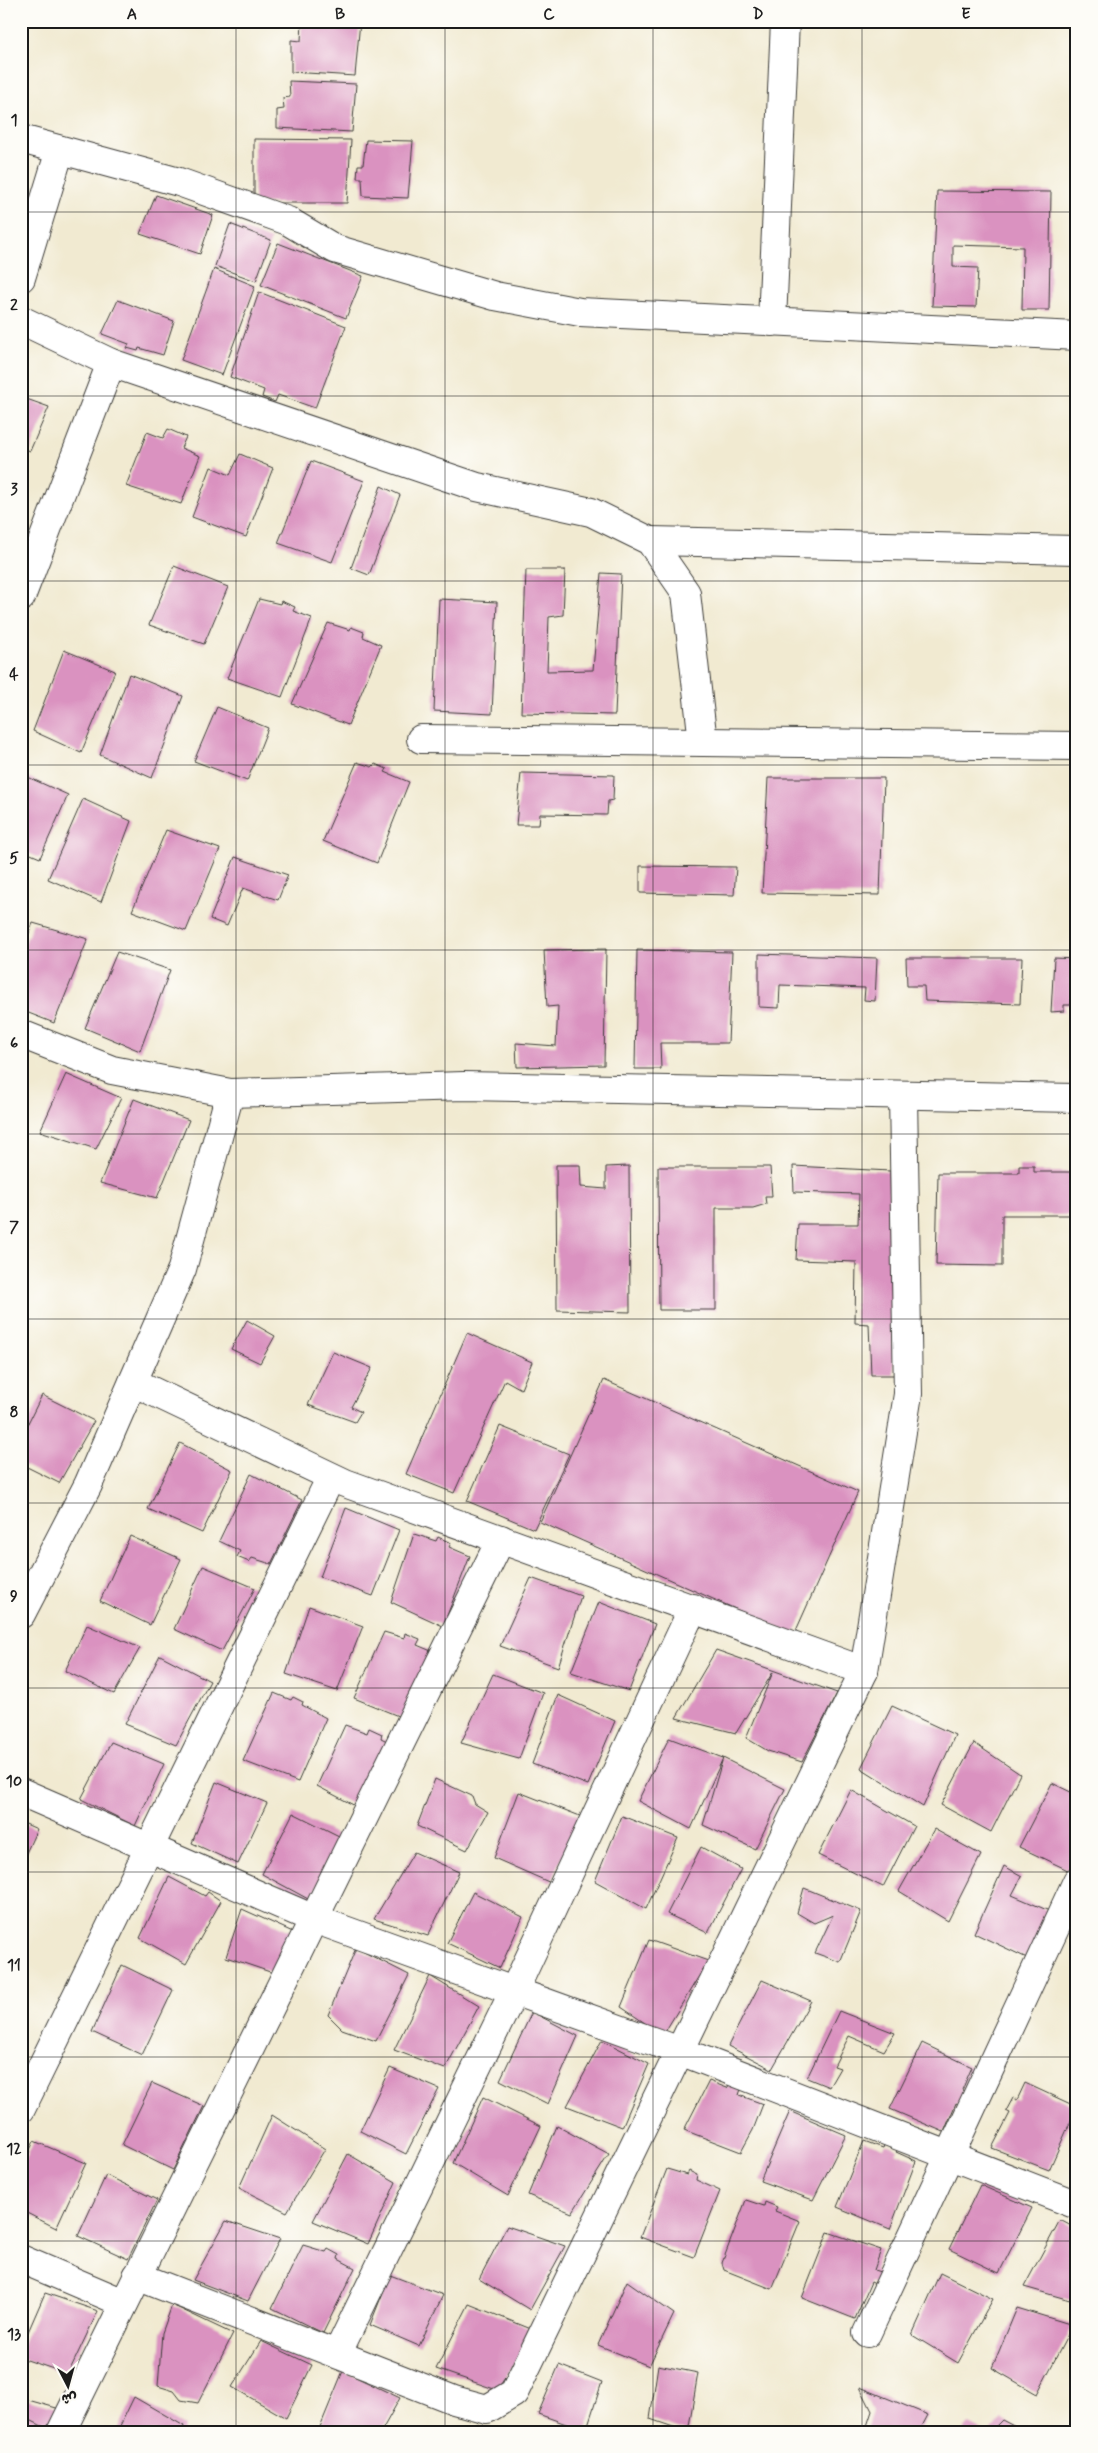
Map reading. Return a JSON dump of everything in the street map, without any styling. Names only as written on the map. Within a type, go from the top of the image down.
[{"type":"street","points":[[772,322],[785,21]]},
{"type":"street","points":[[21,139],[179,182],[288,221],[335,249],[495,296],[580,312],[1077,336]]},
{"type":"street","points":[[21,278],[60,150]]},
{"type":"street","points":[[21,320],[111,363],[477,487],[591,512],[650,541],[1077,550]]},
{"type":"street","points":[[21,597],[111,363]]},
{"type":"street","points":[[650,541],[686,593],[703,742]]},
{"type":"street","points":[[421,739],[1077,746]]},
{"type":"street","points":[[21,1034],[112,1070],[230,1093],[464,1086],[1077,1098]]},
{"type":"street","points":[[21,1614],[88,1485],[182,1269],[230,1093]]},
{"type":"street","points":[[137,2276],[454,2400],[487,2409],[514,2393],[864,1671],[908,1394],[903,1095]]},
{"type":"street","points":[[133,1382],[331,1477],[864,1671]]},
{"type":"street","points":[[21,2109],[331,1477]]},
{"type":"street","points":[[61,2432],[501,1539]]},
{"type":"street","points":[[337,2354],[514,1991],[693,1608]]},
{"type":"street","points":[[21,1792],[314,1919],[680,2051],[1077,2205]]},
{"type":"street","points":[[867,2333],[1077,1881]]},
{"type":"street","points":[[21,2259],[124,2303]]},
{"type":"building","points":[[302,21],[360,21],[355,76],[291,72],[291,40],[301,41]]},
{"type":"building","points":[[289,81],[356,84],[352,132],[277,128],[277,110],[284,109],[283,98],[290,97]]},
{"type":"building","points":[[254,139],[351,140],[347,203],[254,203]]},
{"type":"building","points":[[366,140],[413,141],[408,198],[363,196],[362,178],[357,178],[358,165],[363,165]]},
{"type":"building","points":[[937,191],[1051,192],[1049,310],[1022,310],[1023,247],[953,245],[953,267],[978,268],[976,307],[932,306]]},
{"type":"building","points":[[156,195],[213,215],[200,254],[140,234]]},
{"type":"building","points":[[230,224],[271,240],[256,281],[215,266]]},
{"type":"building","points":[[278,243],[363,276],[346,318],[261,285]]},
{"type":"building","points":[[214,269],[255,286],[222,375],[181,360]]},
{"type":"building","points":[[259,292],[346,326],[315,408],[278,395],[275,402],[262,397],[264,390],[230,377]]},
{"type":"building","points":[[118,300],[174,321],[163,355],[139,348],[138,351],[127,348],[129,344],[102,334]]},
{"type":"building","points":[[21,397],[49,407],[30,451],[21,447]]},
{"type":"building","points":[[168,429],[186,437],[181,448],[200,456],[181,504],[126,486],[147,432],[163,438]]},
{"type":"building","points":[[240,454],[273,468],[246,537],[192,517],[211,467],[230,475]]},
{"type":"building","points":[[311,461],[364,481],[332,562],[278,543]]},
{"type":"building","points":[[381,486],[400,495],[369,575],[351,568]]},
{"type":"building","points":[[174,566],[228,587],[204,644],[149,625]]},
{"type":"building","points":[[526,570],[565,570],[563,615],[549,617],[547,671],[593,670],[601,573],[621,574],[615,715],[521,713]]},
{"type":"building","points":[[259,599],[280,604],[281,601],[295,607],[293,611],[312,618],[282,697],[227,678]]},
{"type":"building","points":[[439,599],[497,602],[492,714],[434,711]]},
{"type":"building","points":[[328,623],[350,630],[351,627],[364,632],[363,637],[381,645],[348,725],[292,704]]},
{"type":"building","points":[[64,650],[115,671],[81,753],[33,731]]},
{"type":"building","points":[[129,674],[183,696],[152,778],[100,755]]},
{"type":"building","points":[[217,707],[268,728],[247,781],[194,761]]},
{"type":"building","points":[[357,762],[372,767],[375,764],[387,769],[385,772],[409,782],[377,863],[323,841]]},
{"type":"building","points":[[521,773],[614,775],[613,800],[608,801],[607,815],[540,814],[539,825],[516,825]]},
{"type":"building","points":[[21,774],[68,795],[40,858],[21,850]]},
{"type":"building","points":[[768,778],[884,778],[880,895],[762,893]]},
{"type":"building","points":[[83,799],[131,821],[101,902],[48,879]]},
{"type":"building","points":[[166,830],[220,849],[186,931],[132,911]]},
{"type":"building","points":[[235,857],[288,875],[278,900],[243,888],[227,926],[210,919]]},
{"type":"building","points":[[640,866],[736,867],[734,895],[640,893]]},
{"type":"building","points":[[33,923],[88,939],[54,1023],[21,1010],[21,953]]},
{"type":"building","points":[[606,949],[604,1065],[517,1067],[516,1043],[556,1046],[558,1006],[547,1007],[544,950]]},
{"type":"building","points":[[637,950],[732,952],[728,1043],[660,1043],[661,1069],[635,1069]]},
{"type":"building","points":[[117,952],[170,970],[140,1051],[85,1028]]},
{"type":"building","points":[[759,954],[877,958],[875,1001],[864,1000],[865,988],[780,985],[779,1008],[759,1007]]},
{"type":"building","points":[[906,958],[1022,958],[1020,1004],[925,1001],[924,986],[907,986]]},
{"type":"building","points":[[1054,958],[1077,959],[1077,993],[1072,993],[1071,1005],[1064,1005],[1064,1011],[1051,1012]]},
{"type":"building","points":[[66,1074],[121,1098],[96,1149],[40,1131]]},
{"type":"building","points":[[134,1099],[189,1120],[157,1198],[100,1183]]},
{"type":"building","points":[[556,1165],[580,1165],[581,1187],[606,1189],[606,1167],[629,1166],[630,1312],[557,1310]]},
{"type":"building","points":[[793,1166],[890,1171],[894,1375],[871,1375],[869,1324],[855,1323],[856,1262],[796,1260],[798,1224],[858,1224],[859,1194],[794,1192]]},
{"type":"building","points":[[1019,1166],[1034,1166],[1034,1172],[1077,1172],[1077,1215],[1002,1215],[1002,1266],[936,1265],[938,1173],[1019,1173]]},
{"type":"building","points":[[658,1167],[770,1167],[772,1197],[765,1197],[766,1204],[753,1208],[716,1208],[716,1310],[659,1310]]},
{"type":"building","points":[[247,1320],[275,1336],[260,1363],[231,1349]]},
{"type":"building","points":[[467,1333],[532,1362],[521,1389],[505,1380],[454,1493],[406,1474]]},
{"type":"building","points":[[333,1352],[372,1368],[351,1407],[361,1412],[355,1422],[308,1405]]},
{"type":"building","points":[[604,1380],[858,1492],[794,1635],[540,1522]]},
{"type":"building","points":[[42,1395],[94,1421],[59,1483],[21,1464],[21,1437]]},
{"type":"building","points":[[500,1426],[569,1454],[534,1529],[467,1501]]},
{"type":"building","points":[[180,1443],[232,1470],[202,1533],[148,1509]]},
{"type":"building","points":[[251,1474],[302,1500],[271,1564],[252,1558],[249,1562],[237,1557],[240,1551],[219,1541]]},
{"type":"building","points":[[346,1508],[399,1530],[373,1596],[320,1577]]},
{"type":"building","points":[[414,1534],[436,1541],[438,1537],[451,1543],[449,1547],[470,1556],[443,1626],[391,1602]]},
{"type":"building","points":[[130,1536],[181,1559],[150,1625],[100,1601]]},
{"type":"building","points":[[203,1566],[255,1588],[222,1651],[174,1629]]},
{"type":"building","points":[[531,1578],[581,1596],[558,1667],[500,1646]]},
{"type":"building","points":[[599,1602],[655,1624],[629,1691],[571,1672]]},
{"type":"building","points":[[309,1606],[363,1626],[337,1691],[286,1674]]},
{"type":"building","points":[[87,1625],[140,1648],[114,1694],[65,1671]]},
{"type":"building","points":[[384,1632],[404,1638],[405,1633],[420,1639],[417,1645],[436,1653],[408,1720],[354,1698]]},
{"type":"building","points":[[716,1650],[837,1693],[802,1762],[768,1751],[746,1738],[773,1672],[736,1733],[676,1718]]},
{"type":"building","points":[[160,1655],[210,1681],[176,1745],[125,1724]]},
{"type":"building","points":[[493,1674],[543,1693],[519,1759],[461,1743]]},
{"type":"building","points":[[274,1693],[291,1700],[293,1697],[303,1702],[302,1705],[326,1718],[298,1782],[243,1761]]},
{"type":"building","points":[[558,1695],[615,1721],[588,1785],[532,1764]]},
{"type":"building","points":[[892,1706],[955,1735],[923,1807],[861,1768]]},
{"type":"building","points":[[345,1725],[367,1733],[369,1728],[382,1734],[381,1738],[397,1746],[365,1811],[317,1786]]},
{"type":"building","points":[[669,1738],[723,1758],[691,1829],[638,1801]]},
{"type":"building","points":[[111,1742],[164,1764],[135,1826],[81,1799]]},
{"type":"building","points":[[974,1743],[1020,1774],[991,1832],[941,1805]]},
{"type":"building","points":[[723,1758],[785,1789],[755,1849],[703,1825]]},
{"type":"building","points":[[435,1779],[472,1796],[475,1804],[488,1812],[467,1850],[417,1826]]},
{"type":"building","points":[[216,1782],[267,1803],[238,1864],[192,1843]]},
{"type":"building","points":[[1052,1783],[1077,1795],[1077,1861],[1072,1872],[1019,1847]]},
{"type":"building","points":[[851,1790],[914,1826],[883,1887],[818,1855]]},
{"type":"building","points":[[519,1792],[580,1816],[551,1883],[494,1858]]},
{"type":"building","points":[[293,1813],[345,1839],[310,1900],[262,1874]]},
{"type":"building","points":[[622,1816],[678,1838],[646,1909],[595,1881]]},
{"type":"building","points":[[21,1822],[37,1829],[21,1864]]},
{"type":"building","points":[[934,1829],[981,1855],[948,1921],[899,1891]]},
{"type":"building","points":[[701,1847],[741,1869],[708,1933],[667,1914]]},
{"type":"building","points":[[414,1852],[459,1872],[428,1936],[374,1919]]},
{"type":"building","points":[[1004,1866],[1022,1876],[1012,1895],[1054,1913],[1029,1959],[974,1933]]},
{"type":"building","points":[[169,1877],[205,1896],[208,1892],[221,1901],[186,1964],[140,1938]]},
{"type":"building","points":[[804,1888],[861,1911],[840,1962],[815,1953],[833,1915],[814,1923],[797,1913]]},
{"type":"building","points":[[473,1892],[523,1917],[500,1968],[447,1943]]},
{"type":"building","points":[[242,1909],[295,1933],[276,1974],[226,1957]]},
{"type":"building","points":[[649,1940],[708,1961],[663,2035],[621,2007]]},
{"type":"building","points":[[356,1948],[409,1975],[376,2041],[342,2029],[328,2015]]},
{"type":"building","points":[[122,1965],[173,1990],[142,2055],[92,2032]]},
{"type":"building","points":[[430,1976],[479,2006],[445,2069],[394,2050]]},
{"type":"building","points":[[762,1980],[811,2001],[772,2069],[728,2046]]},
{"type":"building","points":[[839,2011],[895,2033],[884,2051],[849,2036],[834,2066],[840,2068],[829,2087],[807,2078]]},
{"type":"building","points":[[532,2012],[578,2036],[548,2104],[500,2080]]},
{"type":"building","points":[[602,2040],[649,2064],[622,2127],[567,2106]]},
{"type":"building","points":[[922,2043],[972,2067],[962,2090],[968,2094],[962,2106],[956,2103],[944,2132],[890,2109]]},
{"type":"building","points":[[390,2068],[439,2089],[406,2154],[360,2131]]},
{"type":"building","points":[[709,2081],[727,2088],[730,2084],[741,2089],[739,2095],[763,2104],[753,2130],[741,2152],[684,2130]]},
{"type":"building","points":[[152,2083],[204,2106],[173,2170],[122,2145]]},
{"type":"building","points":[[1025,2083],[1077,2107],[1049,2170],[992,2148],[1010,2113],[1006,2111],[1013,2098],[1017,2100]]},
{"type":"building","points":[[483,2097],[541,2126],[508,2196],[453,2163]]},
{"type":"building","points":[[790,2111],[846,2135],[813,2200],[760,2181]]},
{"type":"building","points":[[272,2115],[325,2149],[287,2212],[239,2188]]},
{"type":"building","points":[[557,2126],[609,2154],[572,2213],[528,2195]]},
{"type":"building","points":[[34,2141],[86,2163],[56,2228],[21,2210],[21,2170]]},
{"type":"building","points":[[864,2141],[883,2148],[885,2143],[898,2149],[896,2152],[916,2161],[890,2229],[837,2207]]},
{"type":"building","points":[[348,2154],[396,2182],[368,2244],[313,2221]]},
{"type":"building","points":[[667,2169],[687,2175],[689,2171],[697,2175],[696,2180],[720,2191],[694,2257],[640,2237]]},
{"type":"building","points":[[106,2175],[157,2200],[128,2259],[78,2236]]},
{"type":"building","points":[[980,2185],[1032,2208],[999,2273],[949,2249]]},
{"type":"building","points":[[746,2200],[764,2206],[765,2202],[777,2207],[775,2211],[800,2221],[772,2289],[724,2270],[722,2263]]},
{"type":"building","points":[[1060,2220],[1077,2229],[1077,2302],[1024,2287]]},
{"type":"building","points":[[226,2221],[280,2239],[248,2301],[193,2280]]},
{"type":"building","points":[[507,2226],[565,2246],[530,2310],[479,2279]]},
{"type":"building","points":[[828,2232],[881,2250],[874,2270],[880,2272],[875,2284],[871,2282],[855,2319],[802,2298]]},
{"type":"building","points":[[303,2245],[326,2252],[328,2249],[339,2255],[338,2259],[355,2268],[323,2333],[272,2308]]},
{"type":"building","points":[[940,2273],[993,2299],[958,2363],[912,2335]]},
{"type":"building","points":[[390,2275],[443,2295],[419,2346],[370,2325]]},
{"type":"building","points":[[627,2281],[674,2314],[649,2366],[598,2345]]},
{"type":"building","points":[[45,2293],[98,2311],[68,2374],[21,2358],[21,2348]]},
{"type":"building","points":[[469,2304],[536,2331],[497,2390],[436,2369]]},
{"type":"building","points":[[172,2305],[233,2334],[198,2403],[181,2400],[174,2391],[158,2386],[162,2333]]},
{"type":"building","points":[[1017,2308],[1073,2325],[1037,2394],[992,2368]]},
{"type":"building","points":[[261,2341],[312,2365],[286,2418],[232,2387]]},
{"type":"building","points":[[559,2365],[602,2382],[586,2431],[538,2414]]},
{"type":"building","points":[[658,2365],[698,2373],[688,2432],[650,2419]]},
{"type":"building","points":[[343,2371],[400,2398],[381,2432],[318,2432]]},
{"type":"building","points":[[860,2387],[928,2415],[919,2432],[865,2432],[872,2411]]},
{"type":"building","points":[[134,2397],[184,2426],[182,2432],[117,2432]]},
{"type":"building","points":[[21,2398],[60,2409],[50,2430],[26,2418],[21,2429]]},
{"type":"building","points":[[1002,2420],[1025,2432],[990,2432]]},
{"type":"building","points":[[969,2424],[984,2432],[962,2432]]}]
